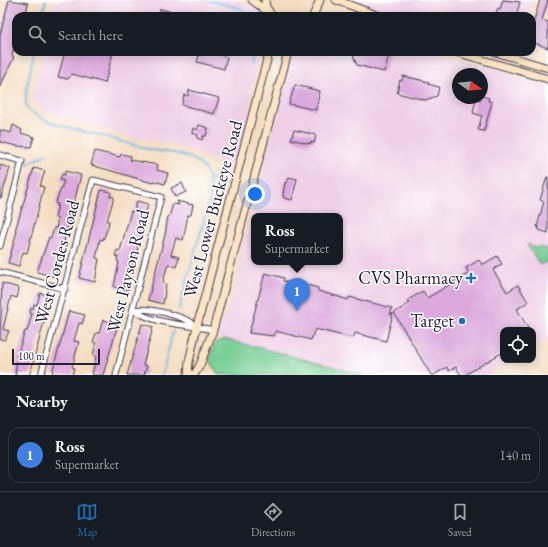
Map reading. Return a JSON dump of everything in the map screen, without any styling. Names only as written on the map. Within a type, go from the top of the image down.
[{"type":"main road","points":[[252,0],[266,12]]},
{"type":"main road","points":[[265,0],[269,12]]},
{"type":"main road","points":[[315,12],[320,0]]},
{"type":"main road","points":[[336,0],[368,12]]},
{"type":"main road","name":"West Lower Buckeye Road","points":[[188,375],[189,362],[197,326],[268,56]]},
{"type":"main road","name":"West Lower Buckeye Road","points":[[194,375],[200,365],[213,330],[287,56]]},
{"type":"main road","points":[[470,56],[548,79]]},
{"type":"main road","points":[[508,56],[548,68]]},
{"type":"street","points":[[0,155],[22,161],[0,246]]},
{"type":"street","name":"West Cordes Road","points":[[41,375],[93,180],[161,197]]},
{"type":"street","name":"West Payson Road","points":[[116,375],[161,197]]},
{"type":"street","points":[[0,272],[65,289]]},
{"type":"street","points":[[133,310],[149,317],[189,327],[197,326],[213,330]]},
{"type":"shaded area","points":[[56,0],[238,0],[256,8],[260,12],[53,12]]},
{"type":"shaded area","points":[[347,0],[534,0],[531,12],[384,12]]},
{"type":"shaded area","points":[[42,56],[261,56],[252,88],[250,112],[234,169],[190,150],[122,135],[47,111],[33,102],[32,96]]},
{"type":"shaded area","points":[[292,56],[443,56],[494,67],[519,78],[548,86],[548,340],[536,346],[536,327],[500,327],[500,363],[507,363],[486,375],[365,375],[218,338],[221,322],[233,296],[239,270],[240,252],[251,215],[251,265],[343,265],[343,213],[252,213],[264,171],[267,150]]},
{"type":"green space","points":[[528,244],[535,248],[539,247],[548,249],[548,261],[540,265],[527,245]]},
{"type":"green space","points":[[225,339],[365,375],[218,375],[209,358],[216,342]]},
{"type":"building","points":[[9,0],[28,3],[26,12],[12,12],[12,56],[14,57],[0,87],[0,35]]},
{"type":"building","points":[[503,0],[520,2],[517,12],[496,12],[498,8],[500,9]]},
{"type":"building","points":[[540,0],[548,0],[542,20],[548,22],[548,48],[536,44],[536,14]]},
{"type":"building","points":[[160,9],[173,12],[160,12]]},
{"type":"building","points":[[64,56],[112,56],[105,83],[72,74],[68,79],[58,77]]},
{"type":"building","points":[[199,56],[227,57],[224,69],[197,62]]},
{"type":"building","points":[[354,56],[389,56],[384,72],[357,65]]},
{"type":"building","points":[[403,76],[429,82],[428,84],[439,87],[437,96],[425,100],[397,93],[400,80],[402,81]]},
{"type":"building","points":[[295,85],[320,91],[316,110],[289,104]]},
{"type":"building","points":[[189,90],[219,98],[214,114],[182,105],[184,95],[188,96]]},
{"type":"building","points":[[488,101],[492,102],[484,131],[478,130],[482,116],[473,113],[475,104],[488,104]]},
{"type":"building","points":[[13,125],[22,130],[21,133],[34,137],[31,147],[17,146],[0,142],[0,130],[11,133]]},
{"type":"building","points":[[199,125],[208,128],[206,136],[203,136],[202,140],[197,138],[198,135],[192,133],[193,128],[197,130]]},
{"type":"building","points":[[294,130],[316,135],[314,143],[310,142],[310,144],[291,139]]},
{"type":"building","points":[[95,151],[120,157],[121,154],[131,156],[130,160],[158,165],[157,170],[168,173],[165,184],[153,181],[153,183],[91,165]]},
{"type":"building","points":[[0,165],[10,168],[1,198],[0,198]]},
{"type":"building","points":[[34,168],[45,171],[40,186],[44,187],[27,253],[23,252],[19,266],[8,263],[17,231],[15,231]]},
{"type":"building","points":[[65,171],[81,175],[55,277],[37,272],[49,237],[51,238],[54,228],[56,228],[58,219],[55,218],[58,204],[55,204],[64,181],[60,180],[62,174],[65,175]]},
{"type":"building","points":[[289,177],[297,179],[292,200],[284,198],[283,195],[285,182],[287,183]]},
{"type":"building","points":[[547,177],[548,233],[539,230],[537,227],[544,201],[540,200]]},
{"type":"building","points":[[182,183],[186,192],[175,197],[171,188]]},
{"type":"building","points":[[101,190],[111,192],[110,196],[114,197],[107,221],[109,221],[108,227],[103,240],[100,239],[96,258],[99,259],[95,282],[79,278]]},
{"type":"building","points":[[137,201],[148,204],[128,290],[114,287],[119,262],[117,261],[118,257],[115,256],[117,250],[120,251],[131,211],[134,212]]},
{"type":"building","points":[[177,201],[193,205],[191,215],[188,215],[183,240],[176,238],[171,255],[179,257],[176,267],[168,264],[163,280],[164,284],[166,284],[163,304],[148,300],[165,235],[168,216],[169,217],[173,204],[179,205]]},
{"type":"building","name":"Target","points":[[497,256],[502,264],[493,270],[507,292],[518,285],[528,302],[517,309],[527,327],[500,327],[500,354],[465,375],[461,375],[456,367],[449,371],[447,367],[434,375],[431,375],[394,313],[410,303],[408,300],[423,291],[427,298],[469,273],[466,268],[479,260],[482,265]]},
{"type":"building","points":[[265,273],[284,278],[283,281],[296,285],[296,282],[318,288],[318,291],[348,300],[349,297],[392,308],[390,315],[393,313],[386,341],[355,333],[353,338],[315,329],[311,340],[275,331],[274,336],[249,333]]},
{"type":"building","points":[[2,283],[19,288],[17,298],[11,296],[3,329],[9,331],[5,340],[0,339]]},
{"type":"building","points":[[40,293],[51,296],[31,370],[29,375],[15,375],[18,353],[32,314],[30,313],[31,308],[33,309],[34,304],[37,305]]},
{"type":"building","points":[[69,311],[85,315],[82,324],[79,323],[74,341],[79,342],[72,367],[74,368],[72,375],[61,375],[52,373]]},
{"type":"building","points":[[103,320],[118,324],[103,375],[92,375],[96,356],[93,355],[96,343],[93,342],[96,333],[99,333]]},
{"type":"building","points":[[142,324],[153,327],[143,365],[147,366],[144,375],[127,375]]},
{"type":"waterway","points":[[43,12],[46,0]]},
{"type":"waterway","points":[[211,1],[240,8],[246,12]]},
{"type":"waterway","points":[[33,56],[26,91],[26,107],[33,113],[60,126],[152,150],[186,156],[198,162],[205,170],[210,182],[210,198],[179,309]]},
{"type":"waterway","points":[[251,64],[253,56]]},
{"type":"waterway","points":[[27,164],[47,154]]},
{"type":"waterway","points":[[210,179],[227,184]]},
{"type":"waterway","points":[[162,375],[173,332]]},
{"type":"place","name":"CVS Pharmacy","points":[[471,278]]},
{"type":"place","name":"Ross","points":[[297,311]]},
{"type":"place","name":"Target","points":[[462,321]]}]
